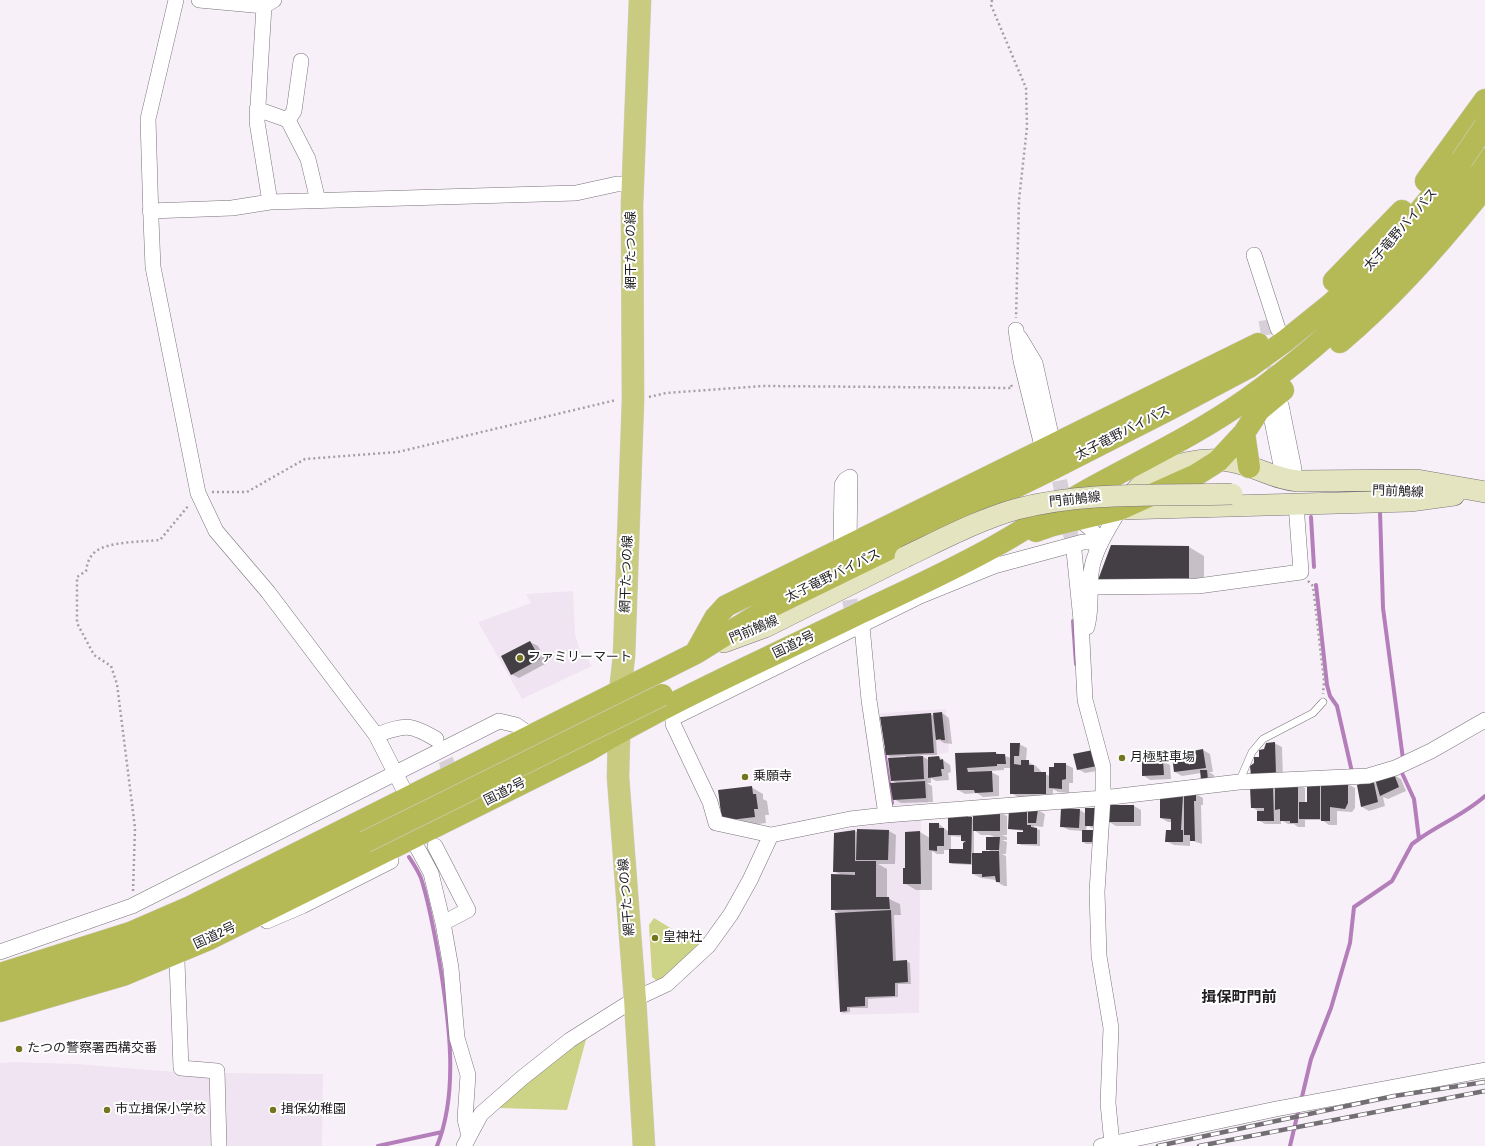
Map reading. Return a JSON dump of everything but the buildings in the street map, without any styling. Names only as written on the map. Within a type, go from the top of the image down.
[{"type":"highway","points":[[1168,410],[1258,344],[1272,324],[1348,268],[1415,197],[1485,100]]},
{"type":"highway","name":"太子竜野バイパス","points":[[998,545],[1085,492],[1199,430],[1247,399],[1291,365],[1331,331],[1399,267],[1479,167],[1485,126]]},
{"type":"highway","points":[[998,545],[1053,525],[1120,509],[1196,475],[1218,461],[1244,432],[1259,410],[1268,401],[1305,372],[1386,300],[1419,267],[1479,167],[1457,138]]},
{"type":"highway","name":"太子竜野バイパス","points":[[696,653],[772,606],[850,551],[1048,471],[1168,410],[1249,366],[1286,341],[1331,304],[1479,167]]},
{"type":"highway","points":[[850,551],[1047,442],[1258,344]]},
{"type":"highway","points":[[1244,432],[1249,467]]},
{"type":"highway","points":[[0,993],[116,959],[202,923],[970,544],[1085,492]]},
{"type":"highway","name":"国道2号","points":[[0,1011],[123,975],[195,945],[414,843],[544,772],[587,751],[619,732],[860,624],[998,545]]},
{"type":"highway","points":[[0,974],[130,932],[183,910],[696,653]]},
{"type":"main road","name":"網干たつの線","points":[[640,0],[633,184],[633,400],[624,656],[620,692],[618,777],[636,999],[644,1146]]},
{"type":"main road","points":[[1218,461],[1289,474],[1418,480],[1485,494]]},
{"type":"main road","name":"門前鵤線","points":[[696,653],[765,626],[905,557],[994,517],[1039,504],[1088,498],[1345,490],[1454,495],[1485,494]]},
{"type":"main road","points":[[1120,509],[1301,508],[1410,501],[1454,495]]},
{"type":"street","points":[[176,0],[148,119],[150,211],[153,267],[198,493],[216,531],[268,592],[376,735],[408,798]]},
{"type":"street","points":[[199,0],[269,3],[257,109],[257,122],[270,202]]},
{"type":"street","points":[[288,120],[294,111],[301,60]]},
{"type":"street","points":[[257,109],[288,120],[308,159],[318,201]]},
{"type":"street","points":[[150,211],[232,208],[270,202],[576,193],[617,184],[633,184]]},
{"type":"street","points":[[1016,330],[1021,361],[1047,442],[1048,471]]},
{"type":"street","points":[[1282,409],[1272,421],[1289,474]]},
{"type":"street","points":[[1092,587],[1198,586],[1301,572],[1301,508]]},
{"type":"street","points":[[1082,644],[1090,618],[1092,587],[1091,574],[1101,542],[1120,509]]},
{"type":"street","points":[[1079,519],[1091,529],[1101,542]]},
{"type":"street","points":[[915,592],[994,566],[1083,542],[1101,542]]},
{"type":"street","points":[[1074,551],[1085,700],[1103,768],[1103,798],[1097,892],[1099,956],[1111,1028],[1107,1145],[1276,1109],[1485,1070]]},
{"type":"street","points":[[860,624],[869,700],[886,815]]},
{"type":"street","points":[[746,675],[673,718],[673,724],[710,802],[716,824],[771,835],[850,819],[886,815],[1103,798],[1200,785],[1368,776],[1395,768],[1431,751],[1485,720]]},
{"type":"street","points":[[0,952],[132,906],[499,721],[516,725],[532,736]]},
{"type":"street","points":[[376,735],[402,726],[418,729],[436,739]]},
{"type":"street","points":[[466,1141],[481,1114],[522,1078],[570,1040],[636,999],[667,984],[708,946],[731,914],[771,835]]},
{"type":"street","points":[[0,1017],[66,1000],[177,961],[302,906],[414,843],[430,873],[443,923],[451,968],[457,1038],[468,1075],[465,1119],[466,1141]]},
{"type":"street","points":[[436,846],[468,910],[443,923]]},
{"type":"street","points":[[177,961],[181,1068],[217,1071],[219,1146]]},
{"type":"lane","points":[[1239,782],[1252,752],[1263,739],[1313,713],[1323,702]]},
{"type":"path","points":[[992,0],[991,5],[1026,88],[1027,127],[1019,200],[1016,330]]},
{"type":"path","points":[[132,906],[135,828],[117,684],[111,666],[94,655],[77,623],[77,577],[86,571],[88,560],[96,551],[110,545],[160,540],[198,493],[247,492],[305,459],[398,452],[609,401],[633,400],[666,393],[763,386],[1012,388],[1011,381]]},
{"type":"path","points":[[1301,572],[1313,586],[1324,681],[1323,702]]},
{"type":"shaded area","points":[[573,591],[575,634],[579,648],[592,666],[522,699],[478,622],[531,603],[526,594]]},
{"type":"shaded area","points":[[946,709],[949,752],[927,757],[928,803],[894,806],[880,713]]},
{"type":"shaded area","points":[[921,818],[919,1013],[841,1015],[834,970],[834,831]]},
{"type":"shaded area","name":"市立揖保小学校","points":[[0,1063],[77,1064],[213,1075],[213,1146],[0,1146]]},
{"type":"shaded area","name":"揖保幼稚園","points":[[222,1073],[323,1074],[322,1146],[223,1146]]},
{"type":"green space","points":[[654,918],[700,946],[658,982],[652,977],[649,925]]},
{"type":"green space","points":[[587,1036],[567,1110],[499,1108],[565,1049]]},
{"type":"waterway","points":[[1380,511],[1383,608],[1402,760]]},
{"type":"waterway","points":[[1311,517],[1314,567]]},
{"type":"waterway","points":[[1316,585],[1327,685],[1330,696],[1337,706],[1352,772],[1354,771]]},
{"type":"waterway","points":[[1073,621],[1076,664]]},
{"type":"waterway","points":[[884,750],[892,803]]},
{"type":"waterway","points":[[1301,1101],[1311,1059],[1331,1008],[1350,943],[1354,907],[1392,881],[1412,844],[1419,839],[1414,799],[1402,773]]},
{"type":"waterway","points":[[1419,839],[1469,808],[1485,796]]},
{"type":"waterway","points":[[409,857],[421,878],[430,910],[440,965],[449,1033],[450,1080],[448,1103],[444,1125],[437,1146]]},
{"type":"waterway","points":[[1290,1146],[1299,1108]]},
{"type":"waterway","points":[[378,1146],[442,1132]]},
{"type":"tunnel","points":[[1266,320],[1277,385]]},
{"type":"tunnel","points":[[1055,458],[1074,551]]},
{"type":"tunnel","points":[[846,577],[854,626]]},
{"type":"tunnel","points":[[436,739],[447,763],[449,785]]},
{"type":"railway","points":[[1158,1146],[1394,1096],[1485,1082]]},
{"type":"railway","points":[[1199,1146],[1485,1091]]},
{"type":"place","name":"ファミリーマート","points":[[520,658]]},
{"type":"place","name":"月極駐車場","points":[[1122,758]]},
{"type":"place","name":"乗願寺","points":[[745,777]]},
{"type":"place","name":"皇神社","points":[[655,938]]},
{"type":"place","name":"たつの警察署西構交番","points":[[19,1049]]},
{"type":"place","name":"市立揖保小学校","points":[[107,1110]]},
{"type":"place","name":"揖保幼稚園","points":[[273,1110]]},
{"type":"district","name":"揖保町門前","points":[[1239,998]]}]
